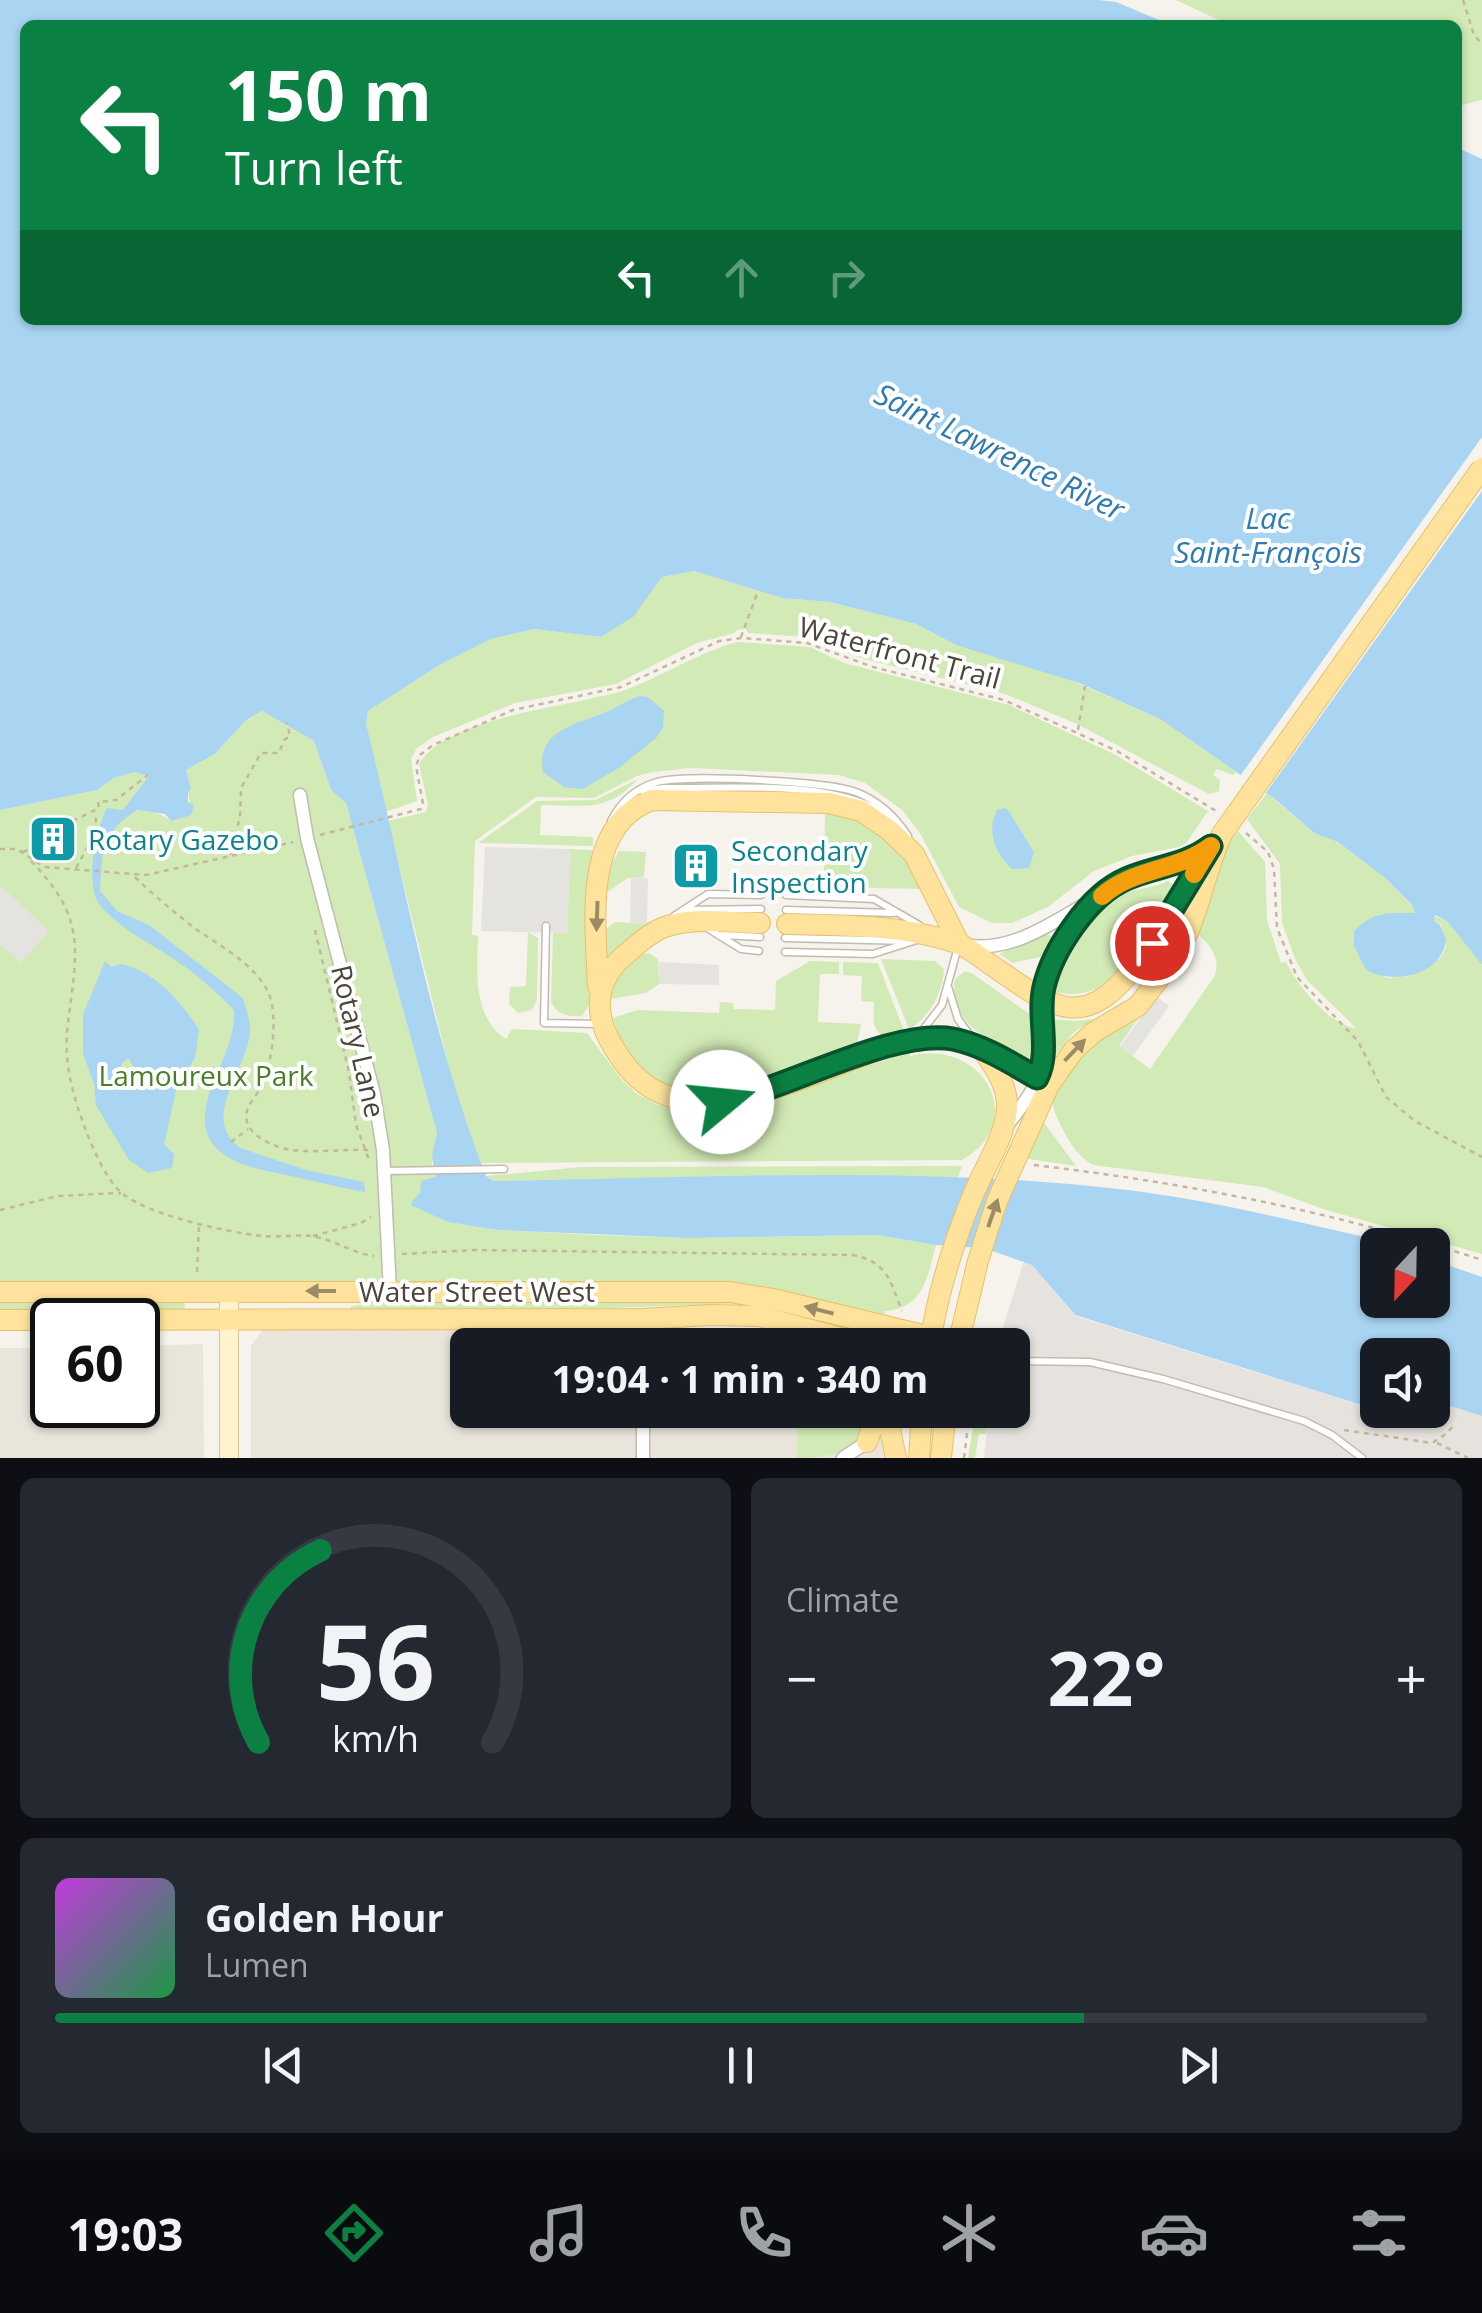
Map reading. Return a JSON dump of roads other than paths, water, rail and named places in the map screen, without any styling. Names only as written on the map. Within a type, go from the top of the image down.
[{"type":"main road","points":[[786,924],[880,926],[940,940],[1042,1000],[1060,1006],[1094,1004],[1114,993],[1191,929],[1207,866],[1220,835],[1482,468]]},
{"type":"main road","points":[[940,940],[921,865],[903,842],[876,820],[846,806],[830,802],[652,800],[624,818],[603,848],[598,891],[598,1000],[602,1024],[636,1078],[670,1097],[704,1104],[738,1099],[914,1039],[934,1036],[980,1046],[1043,1082]]},
{"type":"main road","points":[[598,1000],[612,966],[651,934],[682,919],[760,923]]},
{"type":"main road","points":[[962,1328],[978,1261],[1019,1165],[1043,1082],[1094,1032],[1138,1006],[1156,959]]},
{"type":"main road","points":[[937,1328],[950,1257],[1000,1137],[1006,1112],[1005,1090],[980,1046]]},
{"type":"main road","name":"Water Street West","points":[[0,1292],[730,1292],[894,1328]]},
{"type":"main road","name":"Water Street West","points":[[0,1320],[643,1319],[745,1315],[811,1328]]},
{"type":"main road","points":[[794,1323],[802,1328]]},
{"type":"main road","points":[[868,1442],[872,1428]]},
{"type":"main road","points":[[890,1428],[896,1458]]},
{"type":"main road","points":[[919,1458],[921,1428]]},
{"type":"main road","points":[[941,1458],[944,1428]]},
{"type":"street","name":"Rotary Lane","points":[[300,795],[307,838],[356,1022],[384,1150],[390,1291]]},
{"type":"street","points":[[940,940],[982,948],[1017,940],[1128,878],[1188,862],[1220,835]]},
{"type":"street","points":[[1000,1137],[1043,1082],[1045,982],[1062,948],[1105,893]]},
{"type":"street","points":[[229,1292],[229,1458]]},
{"type":"street","points":[[643,1319],[643,1328]]},
{"type":"street","points":[[642,1458],[643,1428]]},
{"type":"street","points":[[843,1458],[868,1442]]},
{"type":"lane","points":[[603,848],[612,819],[624,801],[640,789],[670,780],[830,784],[881,805],[908,836],[921,865]]},
{"type":"lane","points":[[760,923],[724,936],[682,919],[708,894],[761,895]]},
{"type":"lane","points":[[786,895],[874,899],[940,940],[947,986],[958,1019],[980,1046]]},
{"type":"lane","points":[[786,924],[889,912],[904,917]]},
{"type":"lane","points":[[546,926],[544,1023],[602,1024]]},
{"type":"lane","points":[[712,932],[741,949],[759,951]]},
{"type":"lane","points":[[785,952],[874,954],[940,940]]},
{"type":"lane","points":[[914,1039],[938,1012],[947,986]]},
{"type":"lane","points":[[385,1171],[504,1168]]},
{"type":"lane","points":[[1030,1361],[1090,1362],[1164,1380],[1304,1421],[1332,1435],[1362,1458]]},
{"type":"water","name":"Lac Saint-François","points":[[0,0],[1098,0],[1116,2],[1159,20],[20,20],[20,325],[1462,325],[1462,150],[1482,159],[1482,965],[1447,921],[1435,915],[1434,921],[1446,940],[1435,962],[1402,977],[1366,970],[1354,946],[1354,931],[1375,917],[1415,913],[1412,905],[1384,877],[1338,842],[1314,833],[1275,799],[1160,719],[1079,683],[956,645],[916,624],[830,602],[782,598],[694,571],[662,577],[633,617],[601,637],[534,629],[491,639],[441,664],[368,711],[366,724],[449,1065],[486,1176],[493,1181],[890,1175],[1049,1182],[1188,1199],[1360,1236],[1360,1318],[1450,1318],[1450,1266],[1482,1277],[1482,1416],[1450,1406],[1450,1338],[1360,1338],[1360,1404],[1075,1315],[1032,1265],[984,1248],[877,1235],[688,1238],[497,1230],[448,1222],[411,1205],[420,1193],[421,1181],[435,1177],[432,1155],[437,1133],[346,803],[331,790],[314,741],[262,711],[246,720],[215,754],[186,770],[191,788],[188,802],[194,805],[191,815],[171,821],[165,814],[137,810],[116,827],[103,853],[100,891],[117,911],[149,925],[243,998],[250,1030],[224,1107],[228,1136],[240,1148],[306,1170],[364,1182],[365,1192],[244,1165],[216,1148],[208,1136],[205,1119],[208,1098],[232,1034],[234,1010],[191,971],[116,921],[95,896],[93,857],[107,808],[123,810],[149,776],[134,772],[114,778],[97,790],[0,810]]},
{"type":"water","points":[[640,696],[648,697],[664,711],[663,727],[656,738],[620,767],[583,789],[564,787],[543,772],[542,758],[551,738]]},
{"type":"water","points":[[1004,808],[1034,852],[1029,868],[1012,869],[997,849],[992,826],[997,810]]},
{"type":"water","points":[[105,961],[112,967],[132,967],[155,980],[175,998],[199,1030],[195,1058],[177,1086],[164,1145],[174,1154],[172,1168],[148,1173],[129,1160],[96,1105],[94,1084],[83,1053],[83,1015]],"holes":[[[128,1058],[143,1080],[127,1088],[121,1083],[121,1064]]]},
{"type":"tunnel","points":[[1150,967],[1162,951]]},
{"type":"place","name":"Rotary Gazebo","points":[[53,839]]},
{"type":"place","name":"Secondary Inspection","points":[[696,866]]},
{"type":"water label","name":"Saint Lawrence River","points":[[1000,451]]},
{"type":"park label","name":"Lamoureux Park","points":[[206,1075]]}]
